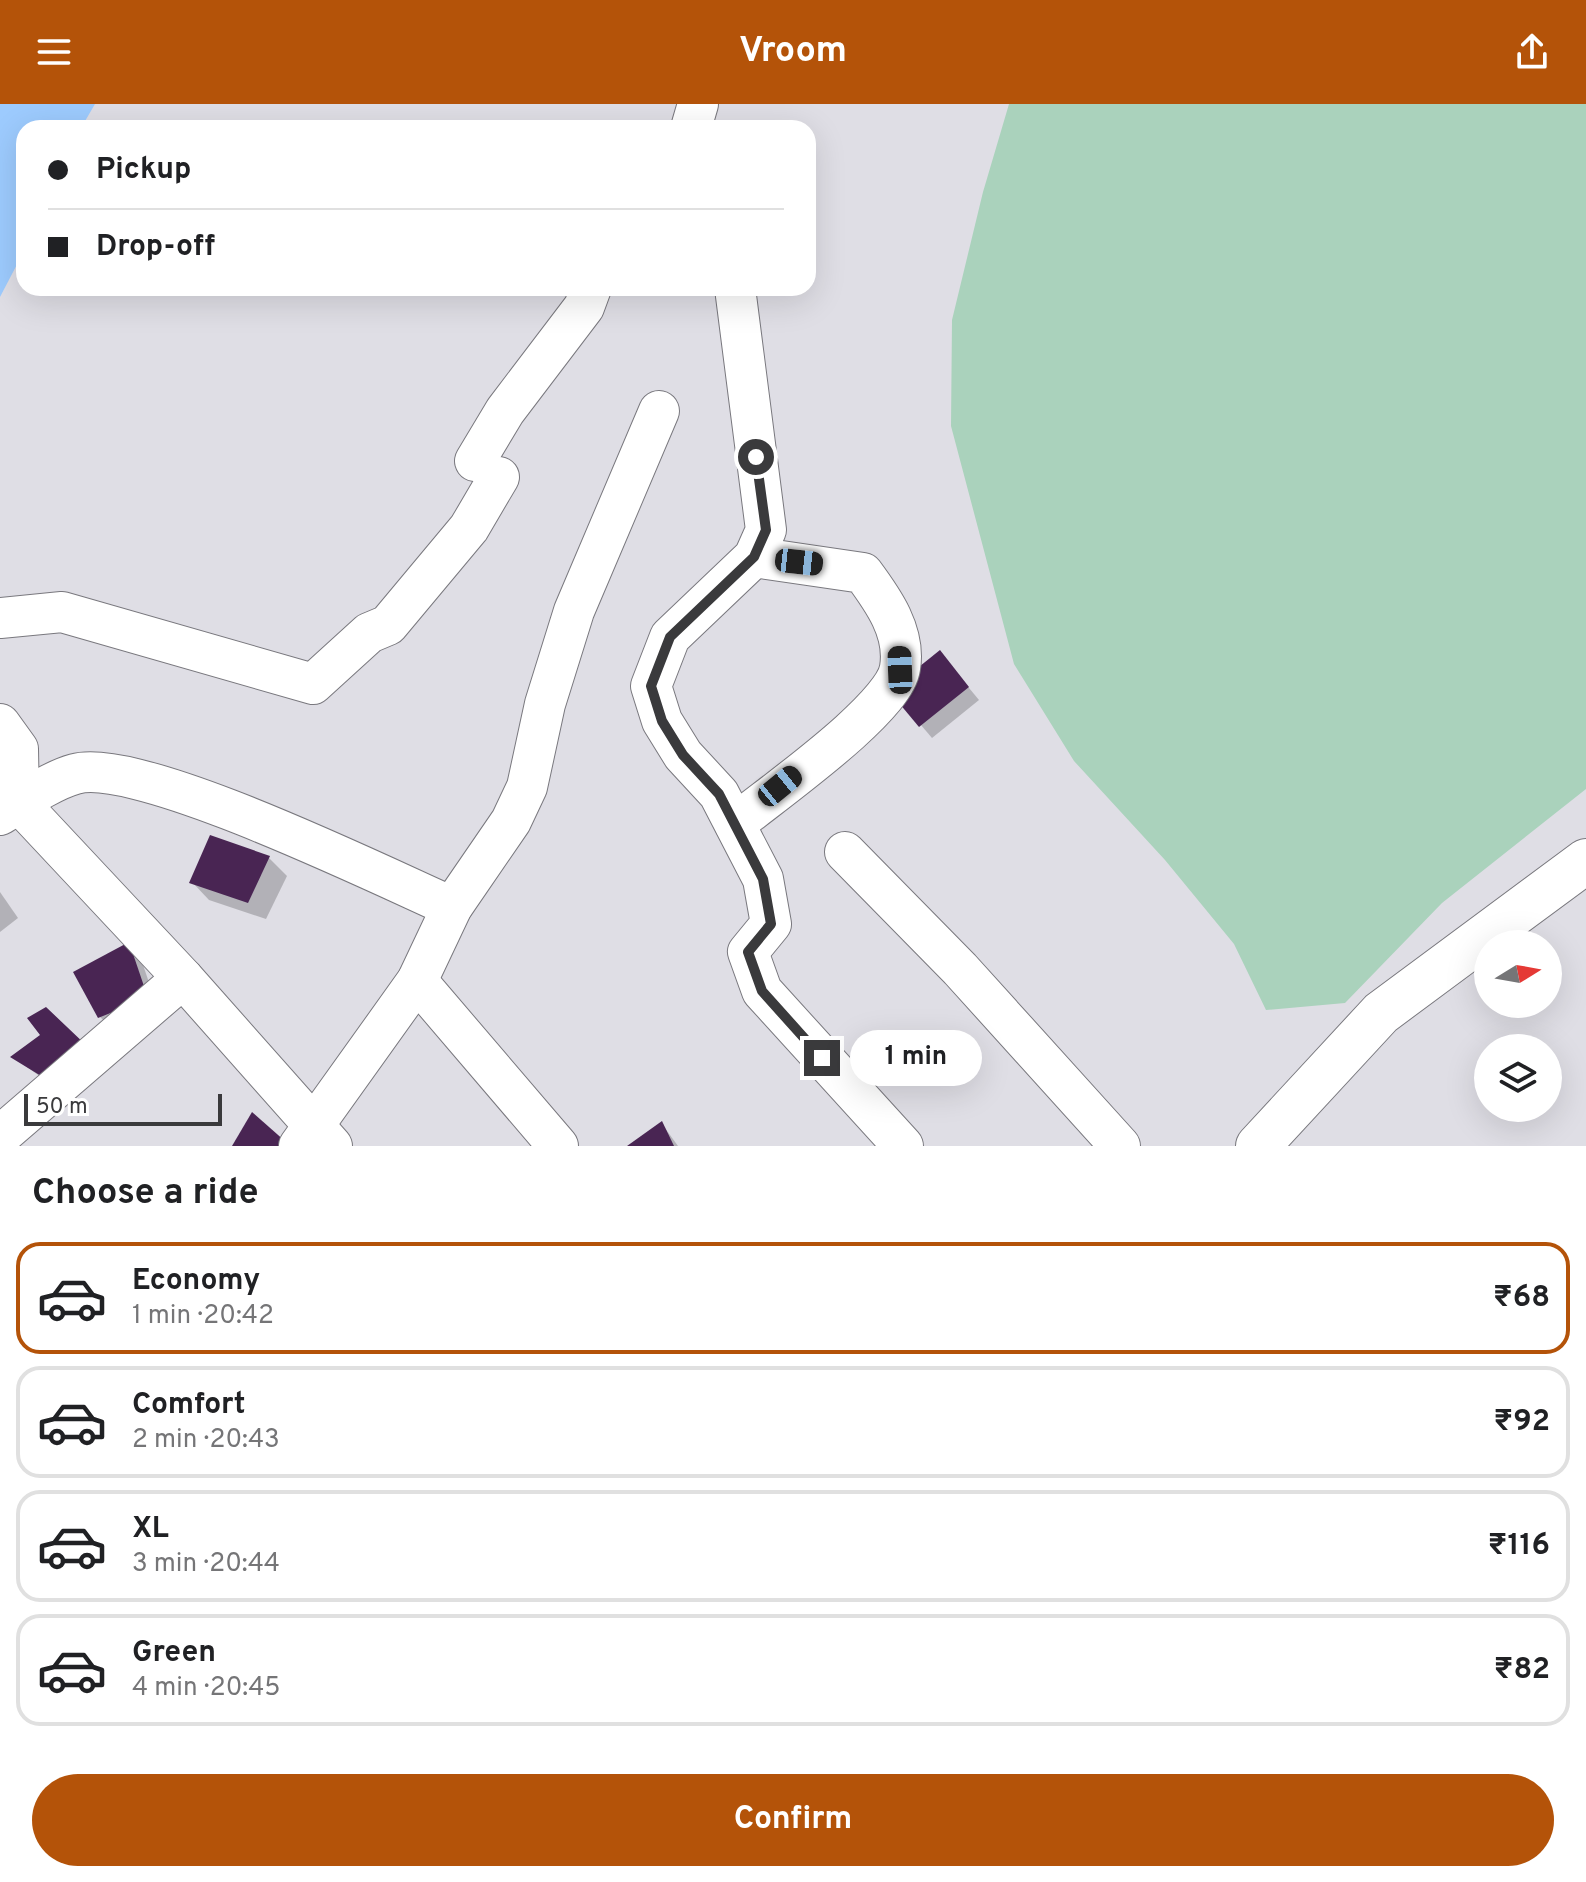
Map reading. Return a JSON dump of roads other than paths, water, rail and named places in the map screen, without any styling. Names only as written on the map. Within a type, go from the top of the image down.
[{"type":"main road","points":[[1258,1146],[1381,1013],[1586,861]]},
{"type":"street","points":[[0,618],[62,612],[313,684],[369,633],[388,625],[469,528],[505,411],[584,307],[588,296]]},
{"type":"street","points":[[736,296],[766,530],[754,557],[670,637],[651,686],[662,721],[683,755],[719,794],[763,879],[771,924],[748,952],[762,991],[903,1146]]},
{"type":"street","points":[[9,809],[183,978],[314,1139],[417,981],[452,907],[511,821],[527,787],[545,704],[574,611],[659,411]]},
{"type":"street","points":[[735,824],[861,723],[886,694],[900,670],[899,640],[885,602],[863,573],[754,557]]},
{"type":"street","points":[[0,724],[18,749],[9,809]]},
{"type":"street","points":[[9,809],[76,773],[124,775],[237,813],[452,907]]},
{"type":"street","points":[[845,852],[960,969],[1120,1146]]},
{"type":"street","points":[[0,1136],[183,978]]},
{"type":"street","points":[[417,981],[558,1146]]},
{"type":"water","points":[[0,104],[95,104],[86,120],[16,120],[16,266],[0,297]]}]
